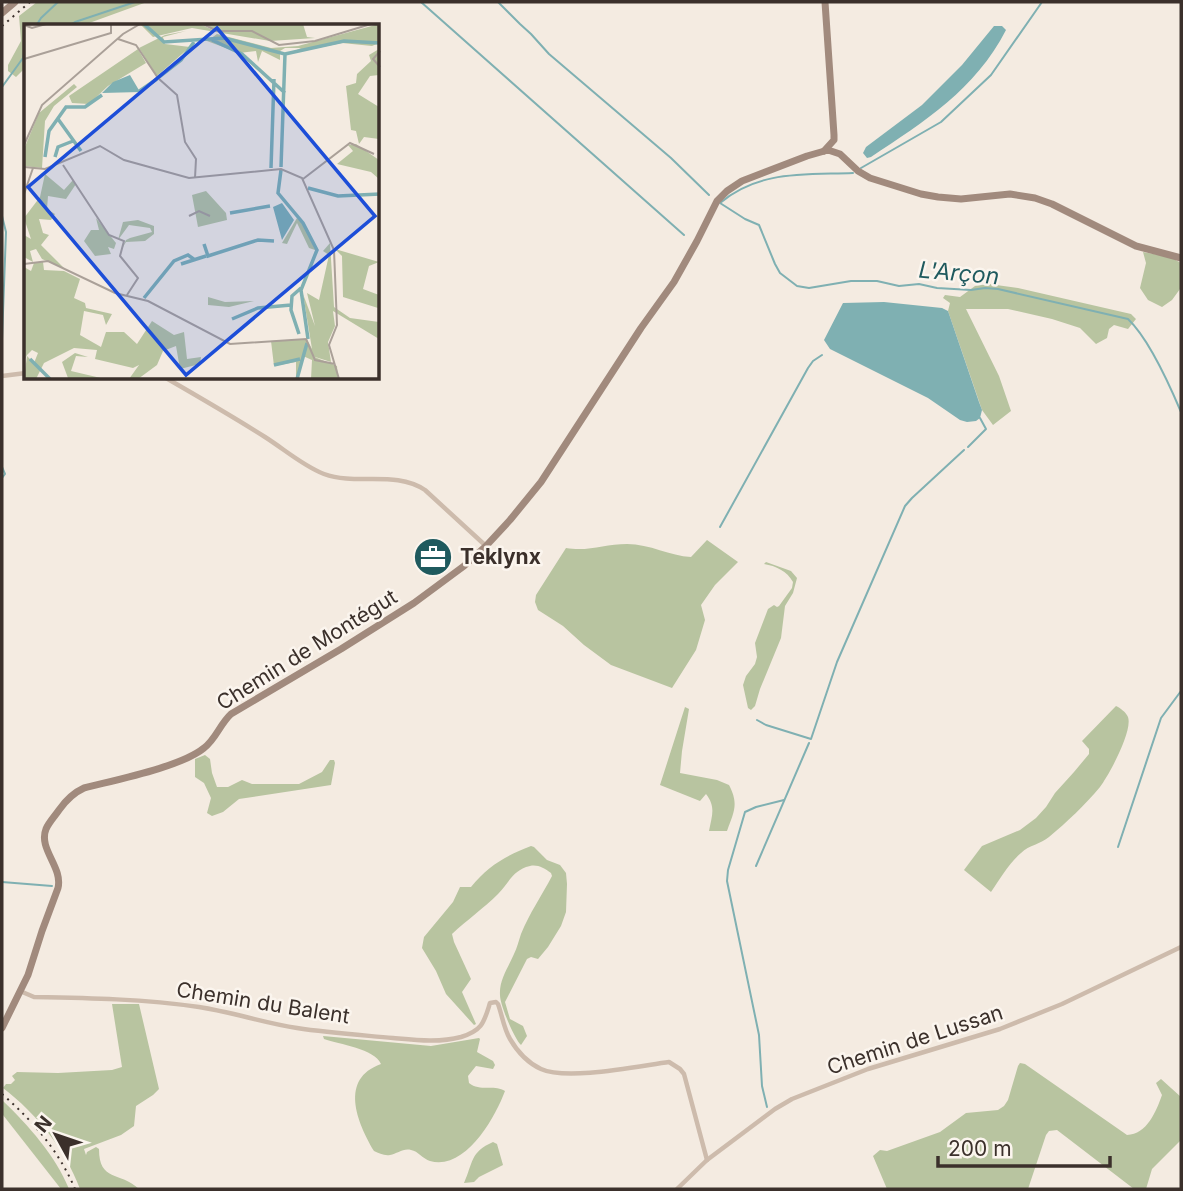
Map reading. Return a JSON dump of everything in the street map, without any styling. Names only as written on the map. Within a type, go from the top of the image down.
[{"type":"street","points":[[2,13],[15,2]]},
{"type":"street","points":[[822,151],[834,140],[825,2]]},
{"type":"street","points":[[834,135],[846,159]]},
{"type":"street","points":[[822,151],[834,152],[870,178],[921,194],[949,198],[1010,194],[1035,198],[1136,246],[1181,258]]},
{"type":"street","name":"Chemin de Montégut","points":[[2,1028],[28,975],[60,881],[45,843],[46,829],[70,796],[84,788],[148,771],[199,752],[208,745],[231,714],[414,603],[464,566],[510,520],[541,482],[674,282],[717,201],[742,181],[822,151]]},
{"type":"street","points":[[2,376],[24,373]]},
{"type":"street","points":[[169,380],[318,472],[340,479],[396,480],[415,484],[486,546]]},
{"type":"street","name":"Chemin de Lussan","points":[[677,1189],[707,1160],[792,1099],[868,1069],[1000,1029],[1062,1004],[1181,947]]},
{"type":"street","name":"Chemin du Balent","points":[[20,991],[34,997],[171,1003],[296,1028],[427,1041],[459,1038],[471,1033],[486,1019],[490,1003],[496,1002],[512,1043],[540,1069],[576,1073],[669,1062],[676,1065],[684,1074],[707,1160]]},
{"type":"green space","points":[[37,2],[147,2],[86,24],[24,24],[24,69],[16,77],[8,71],[8,65],[21,41],[19,16]]},
{"type":"green space","points":[[1143,252],[1170,257],[1181,263],[1181,290],[1162,307],[1148,300],[1140,288],[1146,263]]},
{"type":"green space","points":[[989,284],[1131,314],[1136,319],[1128,329],[1114,325],[1109,329],[1107,338],[1096,344],[1080,328],[1052,319],[1008,309],[966,309],[999,376],[1011,411],[993,425],[982,410],[948,311],[950,303],[943,298],[945,295],[960,297],[975,286]]},
{"type":"green space","points":[[707,540],[738,562],[715,585],[701,605],[705,620],[696,650],[672,688],[611,665],[563,626],[538,610],[536,595],[566,548],[635,545],[691,557]]},
{"type":"green space","points":[[766,562],[791,571],[797,578],[793,593],[785,606],[781,638],[755,706],[751,710],[748,708],[743,685],[757,657],[755,643],[768,609],[774,605],[779,606],[792,588],[793,582],[784,572],[764,564]]},
{"type":"green space","points":[[1116,706],[1126,713],[1129,724],[1119,753],[1100,787],[1056,831],[1024,850],[991,892],[964,870],[982,846],[1020,830],[1036,818],[1089,754],[1089,749],[1082,741]]},
{"type":"green space","points":[[685,707],[689,709],[680,773],[729,785],[735,803],[727,831],[709,831],[712,807],[706,794],[700,801],[660,785]]},
{"type":"green space","points":[[205,755],[210,759],[217,787],[228,787],[242,780],[252,784],[299,784],[322,772],[330,760],[335,763],[331,785],[239,799],[223,812],[212,816],[207,813],[211,798],[204,783],[195,777],[195,759]]},
{"type":"green space","points":[[531,846],[547,860],[560,865],[566,873],[566,912],[548,947],[538,959],[527,959],[505,1002],[510,1019],[523,1026],[527,1036],[521,1045],[502,1006],[501,984],[524,927],[552,876],[551,873],[536,866],[521,870],[493,899],[452,934],[471,979],[462,992],[476,1024],[474,1025],[446,994],[422,948],[424,937],[453,902],[460,887],[471,887],[498,862]]},
{"type":"green space","points":[[112,1004],[139,1004],[159,1089],[136,1106],[134,1126],[121,1135],[84,1149],[86,1155],[96,1147],[99,1149],[100,1159],[107,1171],[139,1189],[80,1189],[49,1133],[3,1088],[15,1080],[12,1076],[17,1072],[58,1073],[122,1067]]},
{"type":"green space","points":[[323,1036],[431,1046],[479,1038],[477,1052],[495,1065],[493,1069],[476,1066],[468,1076],[469,1083],[505,1091],[486,1128],[477,1140],[455,1158],[443,1162],[430,1161],[408,1150],[390,1155],[382,1154],[374,1151],[368,1140],[355,1102],[360,1080],[368,1071],[381,1064],[372,1054],[324,1039]]},
{"type":"green space","points":[[1020,1063],[1127,1135],[1140,1131],[1154,1115],[1162,1095],[1156,1083],[1161,1079],[1181,1097],[1181,1140],[1152,1169],[1146,1189],[1134,1189],[1057,1130],[1049,1131],[1046,1135],[1028,1189],[887,1189],[873,1156],[880,1150],[887,1151],[940,1132],[966,1113],[998,1110],[1008,1100]]},
{"type":"green space","points":[[2,1100],[40,1141],[69,1189],[61,1189],[3,1115]]},
{"type":"green space","points":[[493,1142],[497,1144],[503,1165],[474,1182],[464,1183],[476,1154]]},
{"type":"water","points":[[994,26],[1002,26],[1006,30],[994,51],[964,87],[929,117],[867,158],[863,153],[866,147],[922,105],[962,65]]},
{"type":"water","points":[[884,302],[942,308],[948,311],[982,410],[980,418],[967,422],[960,420],[928,398],[830,349],[824,340],[843,303]]},
{"type":"waterway","name":"L'Arçon","points":[[37,24],[58,2]]},
{"type":"waterway","points":[[72,24],[135,2]]},
{"type":"waterway","points":[[421,2],[684,235]]},
{"type":"waterway","name":"L'Arçon","points":[[498,2],[549,54],[671,158],[709,195]]},
{"type":"waterway","points":[[861,168],[941,122],[991,75],[1042,2]]},
{"type":"waterway","name":"L'Arçon","points":[[2,87],[24,53]]},
{"type":"waterway","name":"L'Arçon","points":[[853,173],[783,176],[750,185],[720,203],[759,225],[780,273],[797,286],[809,288],[851,281],[877,281],[899,286],[919,284],[937,288],[998,289],[1128,319],[1151,350],[1181,412]]},
{"type":"waterway","points":[[2,216],[6,232],[2,339]]},
{"type":"waterway","points":[[720,527],[808,368],[822,355]]},
{"type":"waterway","points":[[968,447],[986,429],[980,418]]},
{"type":"waterway","points":[[757,720],[811,739],[837,662],[905,506],[964,450]]},
{"type":"waterway","points":[[2,467],[5,474],[2,478]]},
{"type":"waterway","points":[[1118,847],[1161,718],[1181,691]]},
{"type":"waterway","points":[[756,866],[809,743]]},
{"type":"waterway","points":[[767,1107],[762,1086],[759,1035],[727,881],[745,812],[784,800]]},
{"type":"waterway","points":[[2,882],[52,886]]},
{"type":"railway","points":[[2,26],[30,2]]},
{"type":"railway","points":[[2,1094],[44,1137],[75,1189]]},
{"type":"place","name":"Teklynx","points":[[433,557]]}]
